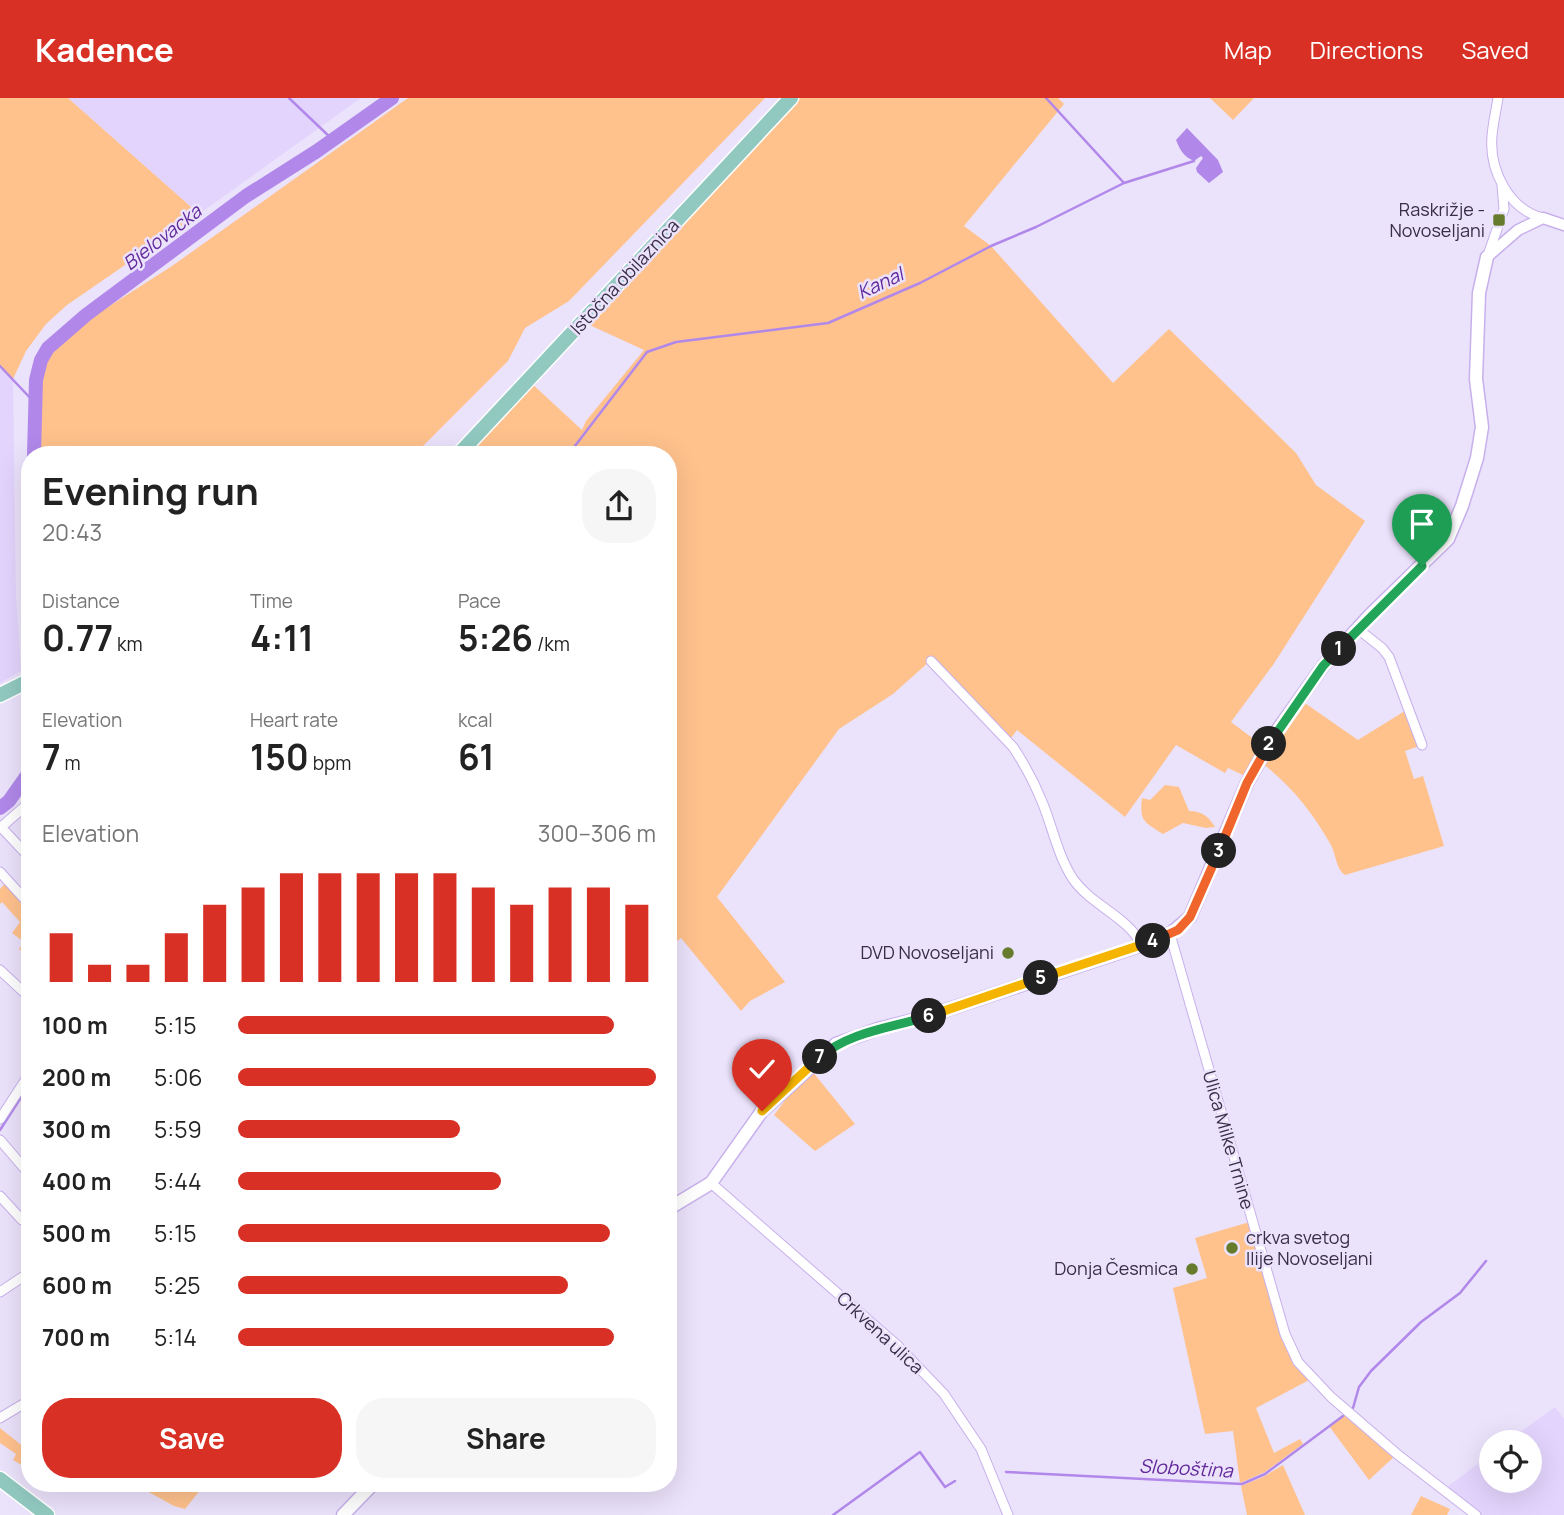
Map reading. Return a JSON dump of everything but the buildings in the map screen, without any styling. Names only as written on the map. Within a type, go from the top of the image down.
[{"type":"main road","name":"Istočna obilaznica","points":[[466,446],[791,98]]},
{"type":"main road","points":[[677,1204],[711,1183],[762,1111],[836,1044],[1142,945],[1170,934],[1190,917],[1247,783],[1274,735],[1323,666],[1448,538],[1462,506],[1477,458],[1482,427],[1476,379],[1478,307],[1488,257]]},
{"type":"main road","points":[[0,695],[21,684]]},
{"type":"main road","points":[[0,1479],[47,1515]]},
{"type":"main road","points":[[343,1515],[365,1492]]},
{"type":"street","points":[[1498,98],[1491,138],[1493,160],[1502,183],[1515,204],[1530,215],[1564,225]]},
{"type":"street","points":[[1488,257],[1504,209],[1502,183]]},
{"type":"street","points":[[1488,257],[1518,230],[1543,218]]},
{"type":"street","points":[[1358,629],[1389,657],[1422,745]]},
{"type":"street","points":[[930,661],[1013,747],[1024,763],[1043,803],[1062,858],[1073,878],[1102,908],[1137,934],[1142,945]]},
{"type":"street","points":[[21,810],[1,828],[21,849]]},
{"type":"street","points":[[0,872],[21,895]]},
{"type":"street","name":"Ulica Milke Trnine","points":[[1170,934],[1285,1334],[1298,1362],[1344,1408],[1397,1454],[1476,1515]]},
{"type":"street","points":[[0,970],[21,990]]},
{"type":"street","points":[[0,1119],[21,1089]]},
{"type":"street","points":[[0,1140],[21,1164]]},
{"type":"street","name":"Crkvena ulica","points":[[711,1183],[898,1346],[944,1394],[981,1449],[1008,1515]]},
{"type":"street","points":[[0,1196],[21,1219]]},
{"type":"street","points":[[0,1292],[21,1278]]},
{"type":"street","points":[[0,1418],[21,1405]]},
{"type":"shaded area","points":[[0,98],[68,98],[199,214],[67,305],[46,324],[26,351],[13,379],[0,366]]},
{"type":"shaded area","points":[[68,98],[361,98],[199,214]]},
{"type":"shaded area","points":[[408,98],[765,98],[569,301],[525,328],[508,361],[423,446],[34,446],[36,378],[48,350],[58,339],[172,266]]},
{"type":"shaded area","points":[[791,98],[1058,98],[1064,104],[964,226],[991,246],[1113,383],[1169,329],[1296,453],[1316,485],[1365,521],[1273,665],[1231,722],[1263,746],[1245,776],[1228,768],[1225,773],[1176,745],[1125,817],[1017,730],[1008,742],[930,661],[893,694],[839,729],[717,897],[785,982],[750,1001],[741,1011],[681,938],[677,941],[677,446],[467,446],[529,381],[582,430],[586,421],[644,350],[583,322]]},
{"type":"shaded area","points":[[1210,98],[1254,98],[1233,120]]},
{"type":"shaded area","points":[[1187,128],[1218,160],[1223,172],[1209,183],[1196,168],[1203,158],[1201,156],[1194,161],[1188,157],[1176,140]]},
{"type":"shaded area","points":[[0,366],[13,379],[16,595],[21,671],[0,683]]},
{"type":"shaded area","points":[[1299,699],[1358,740],[1408,709],[1422,745],[1405,751],[1414,779],[1423,776],[1444,846],[1345,875],[1342,872],[1331,845],[1308,810],[1281,779],[1259,761]]},
{"type":"shaded area","points":[[1165,785],[1179,787],[1189,811],[1204,815],[1215,827],[1206,828],[1183,823],[1163,834],[1148,824],[1141,812],[1142,798],[1150,800]]},
{"type":"shaded area","points":[[8,880],[21,895],[21,940],[12,933],[20,922],[2,902],[0,904],[0,889]]},
{"type":"shaded area","points":[[812,1071],[855,1124],[815,1151],[774,1115],[801,1079]]},
{"type":"shaded area","points":[[1253,1221],[1285,1334],[1313,1378],[1256,1408],[1274,1453],[1300,1439],[1303,1444],[1265,1472],[1240,1483],[1233,1431],[1205,1434],[1173,1288],[1207,1278],[1195,1238]]},
{"type":"shaded area","points":[[1555,1407],[1564,1419],[1564,1515],[1476,1515],[1443,1490],[1479,1463],[1479,1493],[1542,1493],[1542,1430],[1523,1430]]},
{"type":"shaded area","points":[[1347,1412],[1396,1455],[1369,1480],[1329,1426]]},
{"type":"shaded area","points":[[0,1428],[21,1445],[21,1465],[13,1460],[16,1454],[0,1443]]},
{"type":"shaded area","points":[[1283,1465],[1305,1515],[1247,1515],[1241,1486]]},
{"type":"shaded area","points":[[149,1492],[199,1492],[185,1509]]},
{"type":"shaded area","points":[[1421,1496],[1450,1509],[1447,1515],[1411,1515]]},
{"type":"waterway","points":[[289,98],[333,140]]},
{"type":"waterway","name":"Bjelovacka","points":[[34,446],[36,380],[41,360],[48,348],[86,315],[246,196],[317,151],[392,98]]},
{"type":"waterway","name":"Kanal","points":[[575,446],[647,352],[676,342],[828,323],[920,283],[1124,183],[1046,98]]},
{"type":"waterway","points":[[1124,183],[1194,161]]},
{"type":"waterway","points":[[0,366],[34,402]]},
{"type":"waterway","name":"Bjelovacka","points":[[0,808],[9,801],[21,784]]},
{"type":"waterway","points":[[0,1130],[21,1097]]},
{"type":"waterway","name":"Sloboština","points":[[1353,1408],[1359,1387],[1371,1371],[1421,1322],[1460,1293],[1486,1261]]},
{"type":"waterway","name":"Sloboština","points":[[1006,1472],[1242,1484],[1265,1474],[1343,1416]]},
{"type":"waterway","name":"Sloboština","points":[[833,1515],[920,1452],[945,1487],[955,1481]]},
{"type":"place","name":"Raskrižje - Novoseljani","points":[[1499,220]]},
{"type":"place","name":"DVD Novoseljani","points":[[1008,953]]},
{"type":"place","name":"crkva svetog Ilije Novoseljani","points":[[1232,1248]]},
{"type":"place","name":"Donja Česmica","points":[[1192,1269]]},
{"type":"route","points":[[762,1111],[836,1044],[1142,945],[1178,930],[1190,917],[1247,783],[1274,735],[1323,666],[1370,615],[1422,566]]}]
